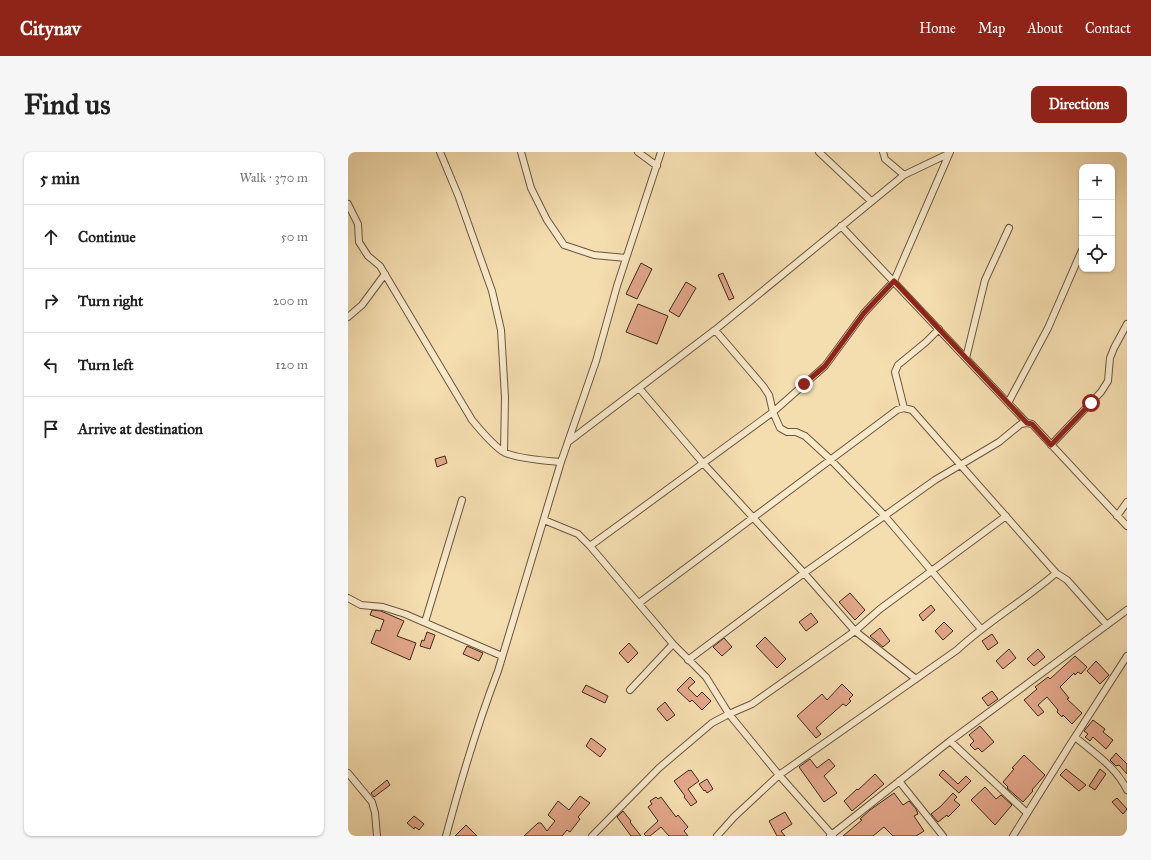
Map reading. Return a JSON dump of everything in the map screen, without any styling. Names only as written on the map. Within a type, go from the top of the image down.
[{"type":"street","points":[[440,152],[458,195],[492,291],[501,330],[505,397],[504,452]]},
{"type":"street","points":[[520,152],[531,188],[547,220],[564,245],[594,255],[626,258]]},
{"type":"street","points":[[638,152],[657,166]]},
{"type":"street","points":[[446,836],[464,771],[502,656],[561,462],[598,354],[626,258],[661,152]]},
{"type":"street","points":[[819,152],[871,201]]},
{"type":"street","points":[[883,152],[885,158],[904,175]]},
{"type":"street","points":[[568,442],[714,330],[904,175],[949,153]]},
{"type":"street","points":[[590,546],[773,412],[825,366],[864,313],[894,281],[949,153]]},
{"type":"street","points":[[348,204],[358,224],[359,242],[368,256],[380,266],[472,420],[484,435],[504,452],[525,458],[561,462]]},
{"type":"street","points":[[841,226],[939,328],[1027,423]]},
{"type":"street","points":[[966,358],[984,280],[1008,228]]},
{"type":"street","points":[[1008,403],[1048,328],[1079,257]]},
{"type":"street","points":[[348,317],[362,305],[385,274]]},
{"type":"street","points":[[1051,445],[1101,392],[1108,381],[1110,358],[1127,324]]},
{"type":"street","points":[[904,408],[895,372],[898,365],[926,342],[939,328]]},
{"type":"street","points":[[714,330],[763,386],[769,395],[773,412],[780,428],[787,432],[796,432],[805,436],[830,459],[884,515],[981,629]]},
{"type":"street","points":[[639,388],[703,463],[856,630],[916,679]]},
{"type":"street","points":[[639,603],[830,459],[897,410],[904,408],[912,410],[1056,573],[1067,580],[1107,625]]},
{"type":"street","points":[[688,660],[804,572],[884,515],[936,480],[1000,442],[1021,424],[1032,424],[1127,526]]},
{"type":"street","points":[[425,622],[462,500]]},
{"type":"street","points":[[1117,516],[1127,502]]},
{"type":"street","points":[[592,836],[659,768],[712,723],[752,704],[856,630],[880,609],[1006,516]]},
{"type":"street","points":[[544,520],[578,534],[590,546],[673,644],[711,684],[729,714],[832,836],[950,741],[1127,610]]},
{"type":"street","points":[[717,836],[734,817],[779,775],[957,650],[981,629],[1040,587],[1056,573]]},
{"type":"street","points":[[348,598],[361,605],[383,607],[425,622],[502,656]]},
{"type":"street","points":[[630,690],[673,644]]},
{"type":"street","points":[[1013,836],[1074,737],[1127,656]]},
{"type":"street","points":[[1074,737],[1110,765],[1122,780],[1127,790]]},
{"type":"street","points":[[950,741],[1027,814]]},
{"type":"street","points":[[348,772],[372,802],[375,813],[377,836]]},
{"type":"street","points":[[899,781],[943,836]]},
{"type":"building","points":[[641,263],[652,269],[637,299],[626,294]]},
{"type":"building","points":[[723,273],[734,298],[729,300],[718,275]]},
{"type":"building","points":[[686,282],[696,288],[679,317],[669,311]]},
{"type":"building","points":[[638,304],[668,316],[657,344],[626,332]]},
{"type":"building","points":[[445,456],[447,463],[437,467],[435,459]]},
{"type":"building","points":[[850,593],[865,610],[855,620],[839,602]]},
{"type":"building","points":[[931,605],[935,610],[923,621],[919,615]]},
{"type":"building","points":[[372,610],[381,611],[404,621],[397,636],[416,643],[410,660],[371,643],[376,630],[380,631],[384,620],[370,615]]},
{"type":"building","points":[[811,613],[818,622],[806,631],[799,622]]},
{"type":"building","points":[[944,622],[953,631],[943,640],[935,631]]},
{"type":"building","points":[[880,628],[890,641],[883,647],[870,636]]},
{"type":"building","points":[[427,632],[435,635],[430,649],[420,646],[422,640],[424,641]]},
{"type":"building","points":[[992,634],[998,643],[988,650],[982,641]]},
{"type":"building","points":[[765,637],[786,659],[777,668],[756,646]]},
{"type":"building","points":[[724,638],[732,647],[722,656],[713,647]]},
{"type":"building","points":[[629,643],[638,653],[628,663],[619,653]]},
{"type":"building","points":[[467,646],[483,653],[479,661],[463,654]]},
{"type":"building","points":[[1009,649],[1016,658],[1003,669],[996,661]]},
{"type":"building","points":[[1038,649],[1045,657],[1034,666],[1027,659]]},
{"type":"building","points":[[1075,656],[1087,667],[1081,674],[1078,672],[1075,675],[1074,673],[1060,687],[1069,698],[1067,699],[1082,713],[1072,724],[1063,715],[1062,717],[1057,712],[1058,710],[1047,697],[1038,705],[1044,712],[1038,716],[1024,700],[1037,689],[1035,687],[1048,677],[1050,679]]},
{"type":"building","points":[[1096,661],[1109,675],[1100,684],[1087,671]]},
{"type":"building","points":[[690,677],[695,682],[688,688],[697,697],[702,692],[711,701],[702,710],[692,700],[690,702],[677,690]]},
{"type":"building","points":[[842,684],[853,695],[849,699],[851,701],[846,706],[843,704],[816,728],[821,734],[816,738],[797,716],[822,694],[827,700]]},
{"type":"building","points":[[586,685],[608,696],[605,703],[582,692]]},
{"type":"building","points":[[992,691],[998,699],[988,706],[982,698]]},
{"type":"building","points":[[665,702],[675,715],[667,721],[657,709]]},
{"type":"building","points":[[1093,720],[1105,729],[1103,732],[1113,740],[1106,749],[1093,737],[1090,741],[1085,737],[1088,734],[1084,731]]},
{"type":"building","points":[[980,726],[994,742],[982,752],[978,748],[975,750],[970,745],[974,741],[969,735]]},
{"type":"building","points":[[591,738],[606,749],[600,757],[586,746]]},
{"type":"building","points":[[1116,753],[1127,764],[1127,774],[1119,765],[1116,766],[1110,760]]},
{"type":"building","points":[[1024,755],[1045,775],[1023,802],[1007,788],[1008,787],[1003,782],[1014,769],[1012,768]]},
{"type":"building","points":[[810,759],[817,768],[829,759],[835,766],[824,776],[837,793],[824,802],[799,767]]},
{"type":"building","points":[[1066,769],[1086,785],[1079,791],[1060,775]]},
{"type":"building","points":[[1100,769],[1106,774],[1095,790],[1089,786]]},
{"type":"building","points":[[691,770],[699,781],[688,789],[697,802],[691,806],[674,781]]},
{"type":"building","points":[[943,770],[958,784],[966,776],[971,781],[959,793],[939,775]]},
{"type":"building","points":[[875,774],[884,784],[852,811],[844,801]]},
{"type":"building","points":[[707,779],[713,789],[707,793],[699,784]]},
{"type":"building","points":[[387,780],[390,785],[374,797],[371,793]]},
{"type":"building","points":[[985,787],[996,799],[1001,795],[1012,805],[995,825],[971,800]]},
{"type":"building","points":[[894,793],[903,805],[909,801],[916,809],[918,814],[914,816],[924,831],[916,836],[893,836],[884,827],[873,836],[843,836],[862,820],[860,819],[870,810]]},
{"type":"building","points":[[953,793],[957,797],[954,800],[960,805],[948,817],[947,815],[938,822],[931,814]]},
{"type":"building","points":[[580,796],[590,803],[578,817],[580,819],[570,832],[567,830],[562,836],[524,836],[538,823],[541,823],[547,831],[555,821],[548,815],[558,801],[569,810]]},
{"type":"building","points":[[656,797],[658,799],[661,797],[676,817],[678,815],[688,827],[684,831],[688,836],[669,836],[661,827],[650,836],[646,836],[644,834],[658,821],[648,807],[652,804],[650,801]]},
{"type":"building","points":[[1117,798],[1127,809],[1123,814],[1112,802]]},
{"type":"building","points":[[623,811],[641,836],[631,836],[617,817]]},
{"type":"building","points":[[785,812],[792,824],[781,831],[785,836],[777,836],[769,821]]},
{"type":"building","points":[[414,816],[424,824],[419,830],[415,827],[414,829],[407,823]]},
{"type":"building","points":[[466,825],[477,836],[455,836]]},
{"type":"route","points":[[804,384],[825,366],[864,313],[894,281],[1027,423],[1032,424],[1051,445],[1091,403]]}]
